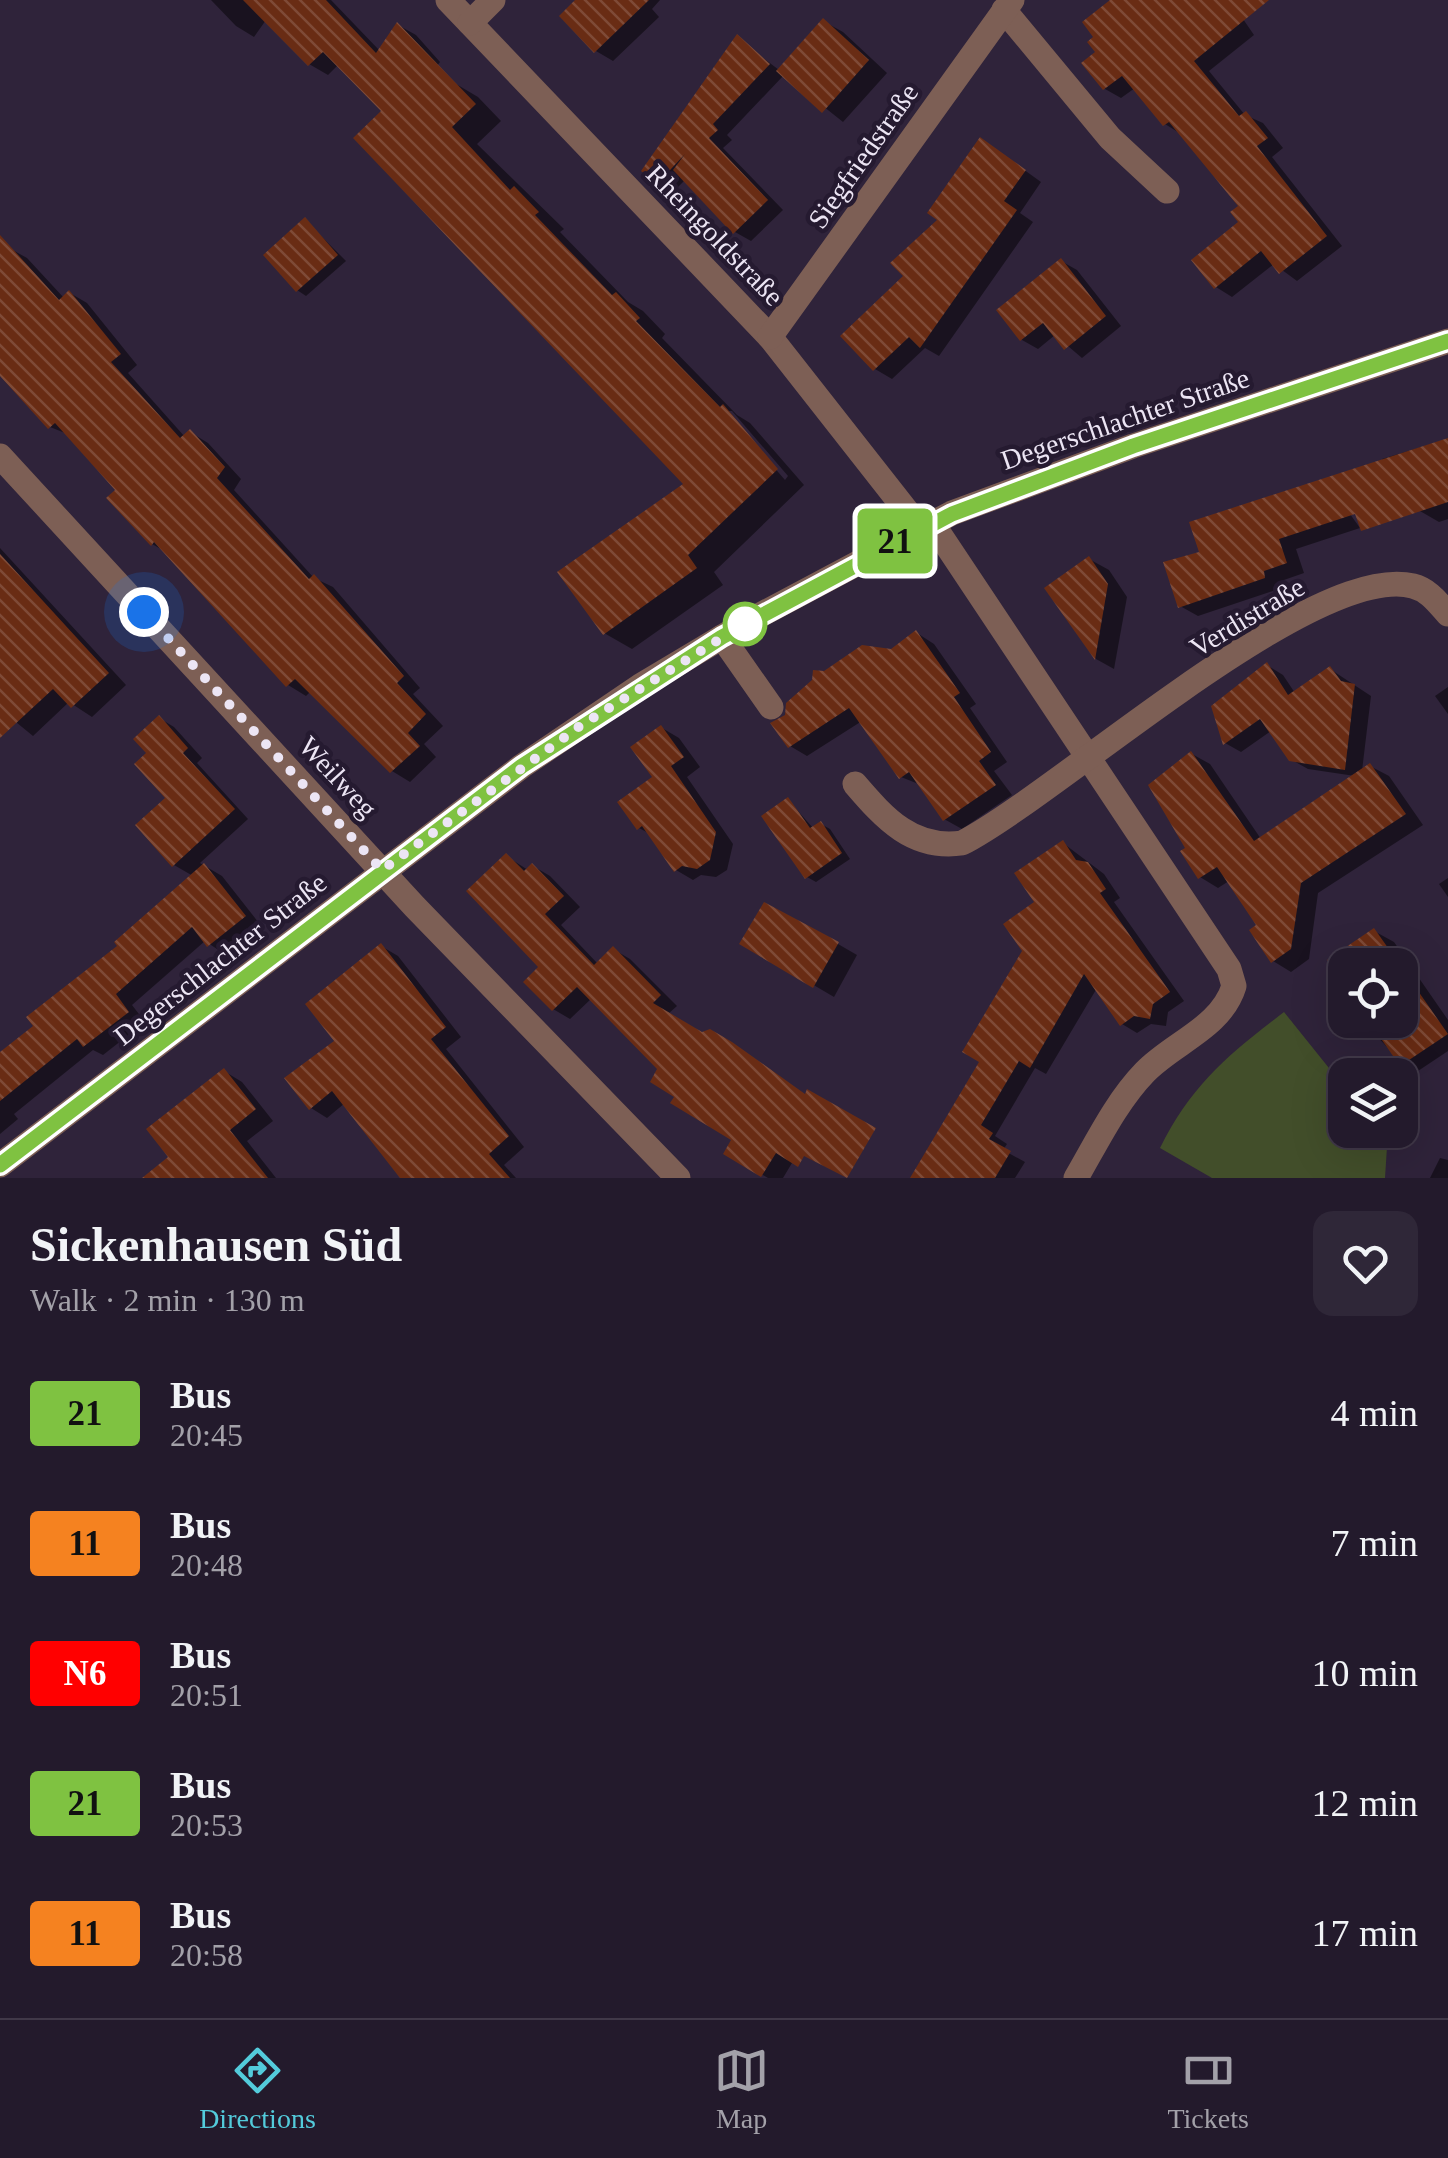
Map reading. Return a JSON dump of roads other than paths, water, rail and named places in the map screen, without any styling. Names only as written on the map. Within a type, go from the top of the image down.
[{"type":"street","name":"Rheingoldstraße","points":[[448,0],[770,337],[926,525],[1229,969],[1234,986],[1216,1018],[1146,1071],[1125,1096],[1076,1178]]},
{"type":"street","points":[[470,23],[493,0]]},
{"type":"street","name":"Siegfriedstraße","points":[[770,337],[1008,5],[1110,138],[1168,191]]},
{"type":"street","name":"Degerschlachter Straße","points":[[0,1166],[382,870],[565,736],[722,637],[926,525],[1133,446],[1448,342]]},
{"type":"street","name":"Weilweg","points":[[0,456],[382,870],[678,1178]]},
{"type":"street","name":"Verdistraße","points":[[1088,761],[1233,657],[1332,600],[1379,587],[1413,586],[1427,592],[1448,614]]},
{"type":"street","points":[[722,637],[771,706]]},
{"type":"street","points":[[855,784],[907,835],[939,847],[962,844],[985,832],[1088,761]]}]
